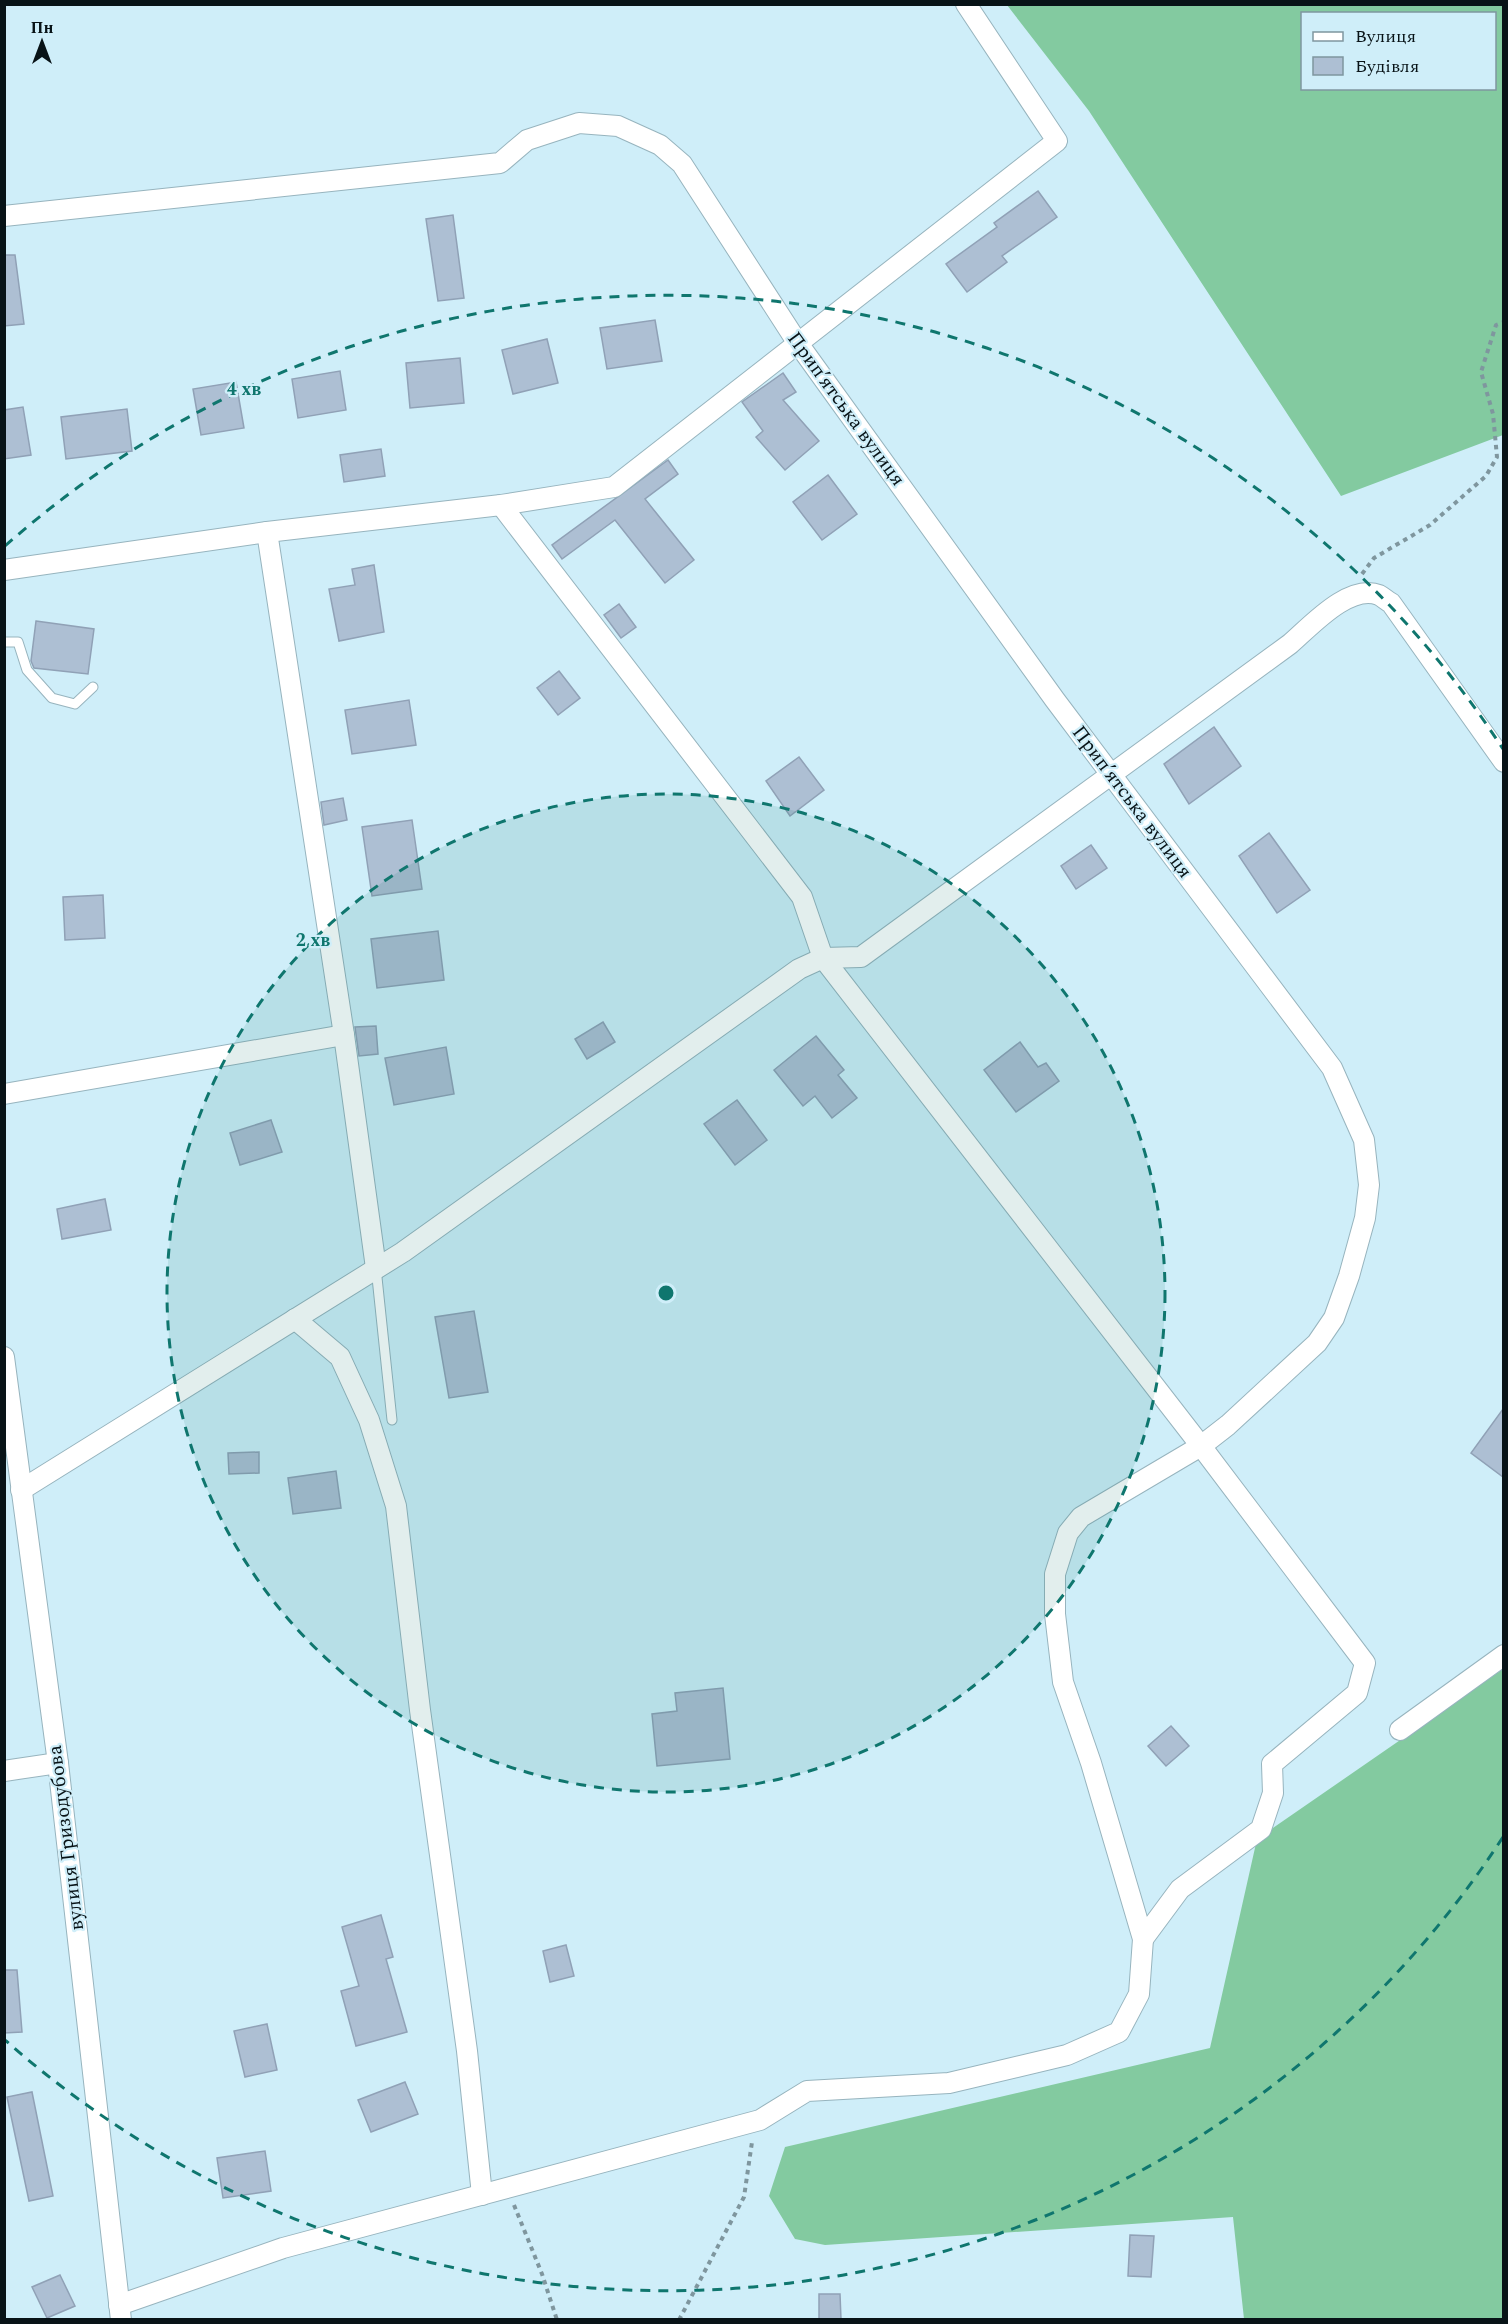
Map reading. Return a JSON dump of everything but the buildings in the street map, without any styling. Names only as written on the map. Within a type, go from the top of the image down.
[{"type":"street","points":[[4,570],[267,532],[501,505],[614,486],[1057,141],[966,4]]},
{"type":"street","name":"Прип’ятська вулиця","points":[[4,216],[500,163],[527,140],[579,123],[618,126],[660,145],[682,164],[797,342],[1111,776],[1332,1068],[1364,1140],[1369,1185],[1365,1218],[1350,1276],[1334,1318],[1317,1343],[1228,1425],[1201,1446],[1081,1517],[1068,1533],[1055,1574],[1055,1614],[1063,1682],[1091,1763],[1143,1939]]},
{"type":"street","points":[[120,2312],[283,2248],[760,2120],[807,2091],[950,2083],[1067,2055],[1119,2032],[1139,1994],[1143,1939],[1180,1889],[1261,1829],[1273,1793],[1272,1764],[1357,1694],[1365,1663],[1201,1446],[823,958],[802,897],[501,505]]},
{"type":"street","points":[[267,532],[344,1035],[376,1268]]},
{"type":"street","points":[[21,1490],[413,1245],[799,969],[823,958],[861,957],[1290,644],[1341,600],[1359,594],[1377,594],[1391,603],[1503,762]]},
{"type":"street","points":[[4,1094],[344,1035]]},
{"type":"street","points":[[295,1319],[340,1357],[369,1420],[396,1506],[420,1710],[467,2051],[483,2195]]},
{"type":"street","name":"вулиця Гризодубова","points":[[4,1357],[58,1763],[120,2312]]},
{"type":"street","points":[[1400,1730],[1503,1655]]},
{"type":"street","points":[[4,1771],[58,1763]]},
{"type":"lane","points":[[4,642],[18,642],[27,670],[52,698],[75,704],[93,687]]},
{"type":"lane","points":[[376,1268],[392,1420]]},
{"type":"path","points":[[1361,575],[1374,558],[1430,525],[1486,476],[1497,457],[1493,414],[1481,372],[1496,325],[1503,322]]},
{"type":"path","points":[[679,2319],[744,2197],[753,2139],[760,2120]]},
{"type":"path","points":[[507,2189],[542,2274],[557,2319]]},
{"type":"green space","points":[[1007,5],[1503,5],[1503,435],[1341,496],[1089,111]]},
{"type":"green space","points":[[1503,1669],[1503,2319],[1244,2319],[1233,2217],[825,2245],[795,2239],[769,2196],[785,2147],[1210,2048],[1257,1839]]}]
